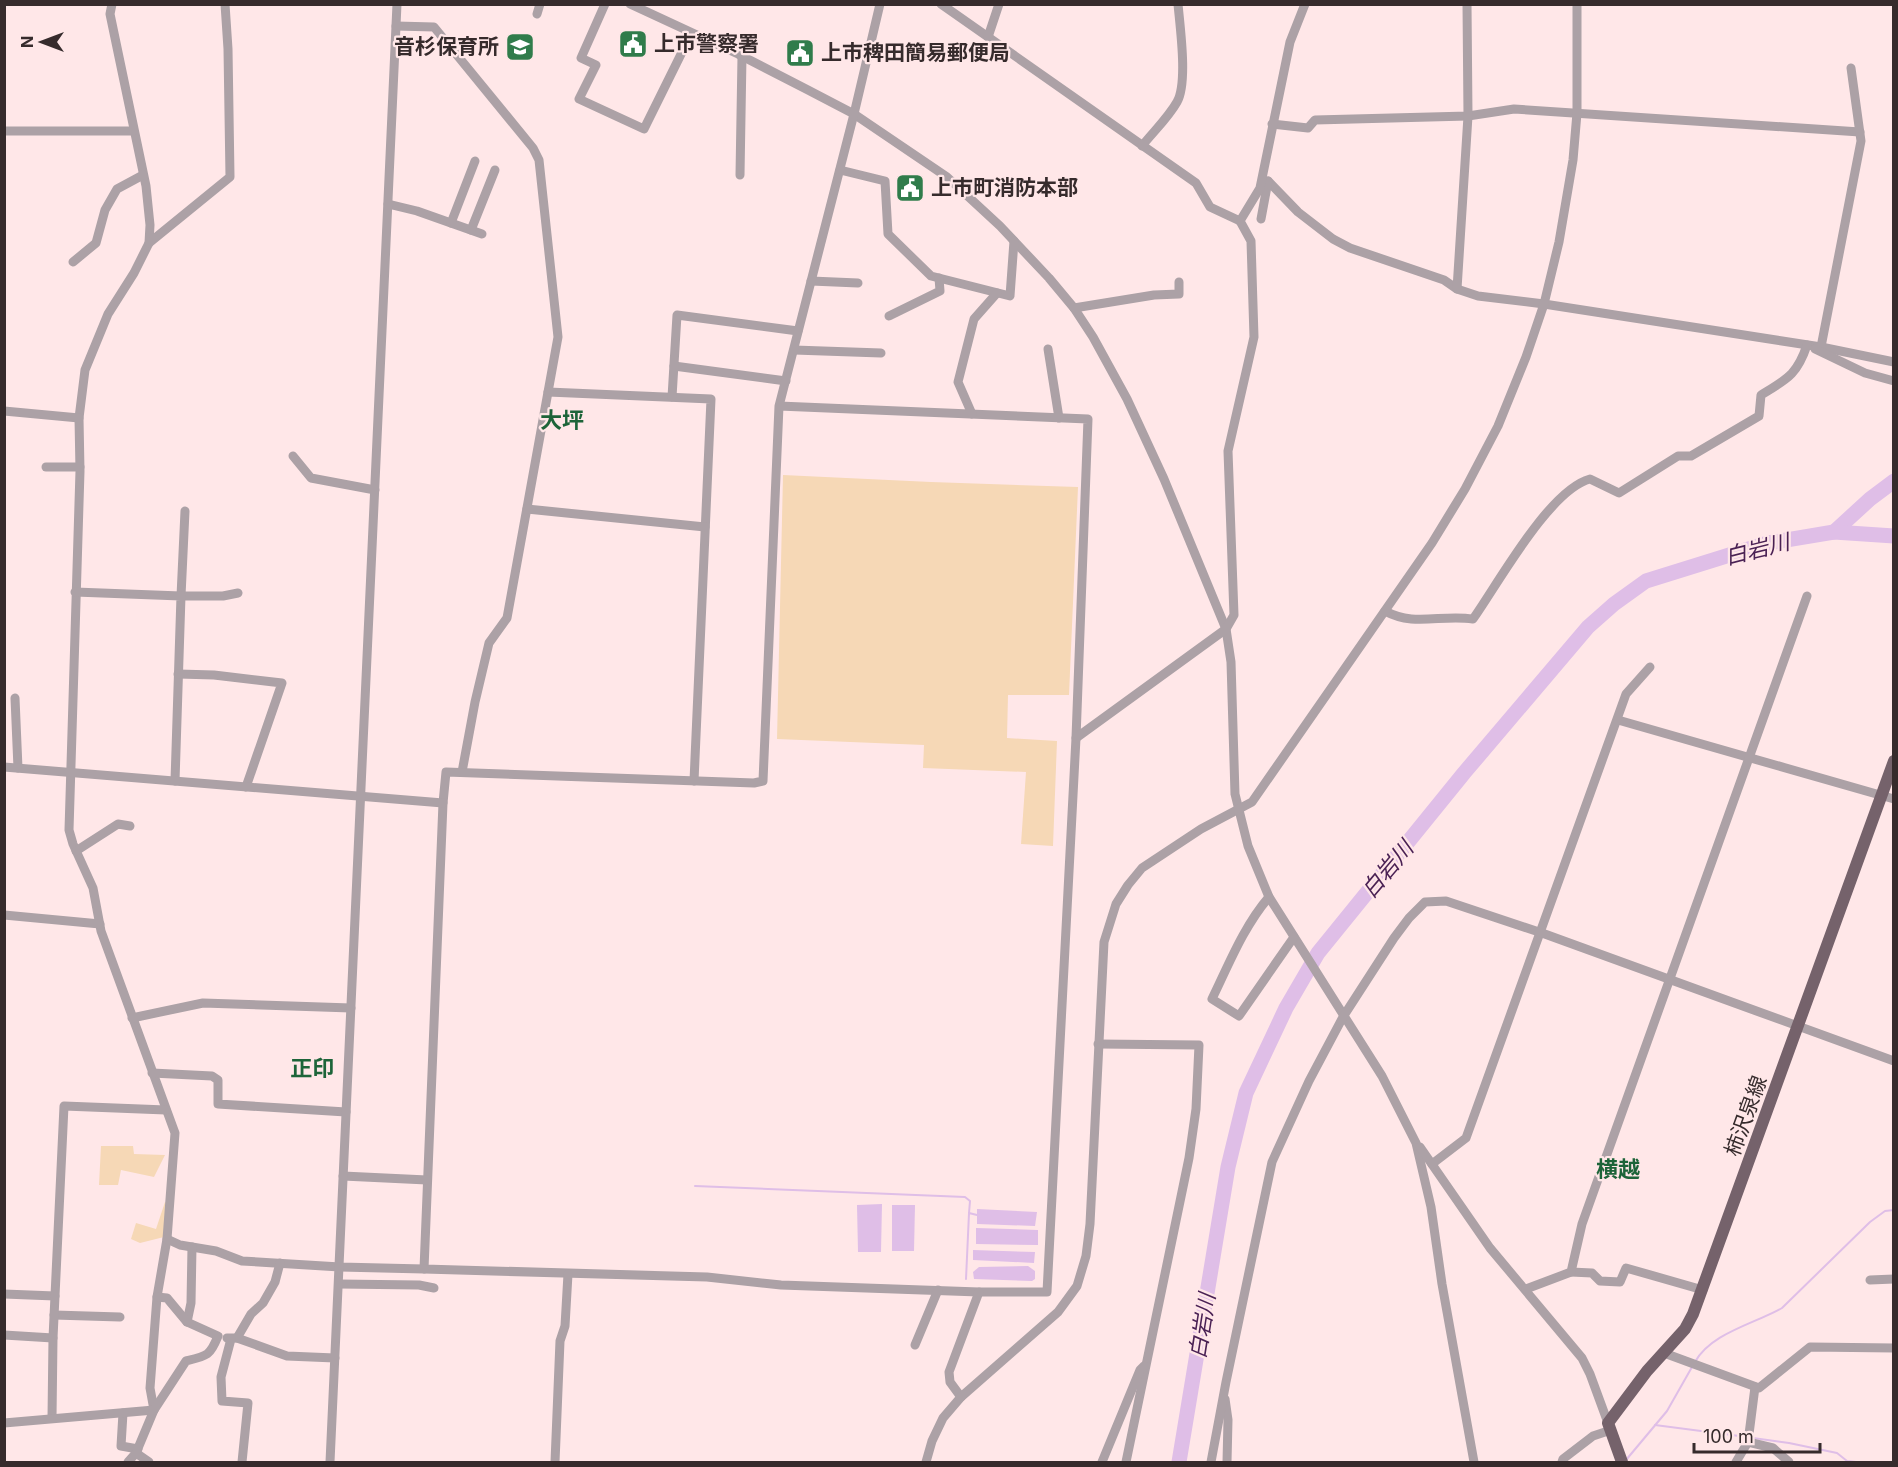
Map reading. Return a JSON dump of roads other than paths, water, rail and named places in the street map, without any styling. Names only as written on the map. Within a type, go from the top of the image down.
[{"type":"main road","name":"柿沢泉線","points":[[1609,1427],[1647,1371],[1685,1329],[1694,1314],[1893,761]]},
{"type":"main road","points":[[1609,1427],[1621,1461]]},
{"type":"street","points":[[112,4],[110,14],[150,208],[149,243]]},
{"type":"street","points":[[154,1410],[150,1388],[157,1297],[167,1239],[175,1133],[100,924],[93,888],[69,830],[80,418],[85,370],[108,314],[134,273],[149,243],[230,177],[225,4]]},
{"type":"street","points":[[330,1462],[397,4]]},
{"type":"street","points":[[604,4],[582,58],[596,65],[579,99],[645,129],[690,34]]},
{"type":"street","points":[[630,4],[690,34],[742,56],[854,114],[947,177],[1014,241],[1074,308],[1094,338],[1127,399],[1164,479],[1226,629],[1231,662],[1235,794],[1248,846],[1269,897],[1382,1076],[1416,1143],[1490,1248],[1582,1358],[1590,1374],[1609,1427],[1593,1436],[1562,1462]]},
{"type":"street","points":[[424,1269],[446,772],[754,783],[763,781],[779,406],[880,4]]},
{"type":"street","points":[[941,4],[1196,183],[1210,207],[1240,220],[1251,241],[1254,337],[1228,452],[1234,615],[1226,629],[1076,738]]},
{"type":"street","points":[[988,37],[999,4]]},
{"type":"street","points":[[1142,146],[1178,101],[1182,42],[1178,4]]},
{"type":"street","points":[[1240,220],[1260,188],[1290,42],[1305,4]]},
{"type":"street","points":[[1457,289],[1468,116],[1467,4]]},
{"type":"street","points":[[926,1462],[932,1441],[943,1418],[961,1397],[1058,1312],[1077,1286],[1086,1256],[1090,1224],[1104,942],[1116,904],[1142,868],[1201,829],[1252,802],[1437,535],[1465,489],[1498,426],[1526,357],[1544,304],[1564,214],[1573,160],[1577,113],[1579,60],[1577,4]]},
{"type":"street","points":[[396,26],[434,27],[534,147],[539,160],[558,337],[507,618],[489,643],[462,772]]},
{"type":"street","points":[[740,175],[742,56]]},
{"type":"street","points":[[1821,347],[1861,141],[1851,68]]},
{"type":"street","points":[[1272,124],[1308,128],[1315,120],[1468,116],[1514,109],[1860,132]]},
{"type":"street","points":[[4,131],[133,130]]},
{"type":"street","points":[[451,223],[475,160]]},
{"type":"street","points":[[471,230],[495,170]]},
{"type":"street","points":[[840,170],[885,181],[888,234],[931,276],[1010,296],[1014,241]]},
{"type":"street","points":[[73,262],[96,243],[105,210],[117,189],[143,175]]},
{"type":"street","points":[[1261,219],[1268,181],[1298,212],[1333,239],[1350,248],[1444,280],[1457,289],[1478,296],[1821,347],[1893,362]]},
{"type":"street","points":[[388,204],[417,211],[482,234]]},
{"type":"street","points":[[889,316],[940,291],[939,278]]},
{"type":"street","points":[[811,281],[858,283]]},
{"type":"street","points":[[1074,308],[1154,295],[1179,294],[1179,282]]},
{"type":"street","points":[[972,414],[958,382],[974,319],[997,293]]},
{"type":"street","points":[[672,397],[677,315],[798,331]]},
{"type":"street","points":[[1807,345],[1865,373],[1893,381]]},
{"type":"street","points":[[1385,611],[1398,618],[1411,620],[1460,617],[1473,619],[1534,528],[1563,495],[1580,482],[1590,479],[1619,493],[1678,456],[1691,456],[1759,416],[1761,395],[1791,376],[1801,362],[1807,345]]},
{"type":"street","points":[[1048,349],[1059,418]]},
{"type":"street","points":[[794,350],[881,353]]},
{"type":"street","points":[[674,366],[786,381]]},
{"type":"street","points":[[548,392],[711,399],[694,781]]},
{"type":"street","points":[[167,1239],[180,1245],[216,1251],[242,1261],[340,1267],[707,1277],[781,1285],[1047,1292],[1076,738],[1088,419],[779,406]]},
{"type":"street","points":[[4,411],[80,418]]},
{"type":"street","points":[[293,456],[311,478],[375,490]]},
{"type":"street","points":[[46,467],[80,467]]},
{"type":"street","points":[[527,508],[705,527]]},
{"type":"street","points":[[175,781],[184,511]]},
{"type":"street","points":[[75,592],[181,596],[223,596],[238,593]]},
{"type":"street","points":[[1571,1272],[1582,1224],[1807,596]]},
{"type":"street","points":[[1432,1164],[1466,1138],[1542,933],[1626,694],[1650,667]]},
{"type":"street","points":[[178,674],[214,675],[282,683],[246,787]]},
{"type":"street","points":[[15,698],[18,768]]},
{"type":"street","points":[[1618,720],[1893,800]]},
{"type":"street","points":[[4,767],[443,803]]},
{"type":"street","points":[[76,851],[118,824],[130,826]]},
{"type":"street","points":[[1269,897],[1240,942],[1212,999],[1239,1016],[1294,937]]},
{"type":"street","points":[[1211,1462],[1272,1162],[1309,1081],[1343,1017],[1394,938],[1425,902],[1446,901],[1542,933],[1893,1061]]},
{"type":"street","points":[[4,915],[100,924]]},
{"type":"street","points":[[132,1018],[203,1003],[351,1008]]},
{"type":"street","points":[[1098,1044],[1199,1045],[1196,1109],[1190,1158],[1126,1462]]},
{"type":"street","points":[[152,1073],[212,1076],[218,1080],[218,1104],[346,1113]]},
{"type":"street","points":[[51,1418],[64,1106],[166,1110]]},
{"type":"street","points":[[1416,1143],[1431,1207],[1442,1284],[1474,1462]]},
{"type":"street","points":[[343,1176],[427,1180]]},
{"type":"street","points":[[188,1322],[191,1303],[192,1247]]},
{"type":"street","points":[[242,1462],[248,1403],[222,1401],[221,1377],[234,1339],[251,1314],[263,1303],[275,1282],[279,1263]]},
{"type":"street","points":[[1526,1289],[1571,1272],[1592,1273],[1600,1281],[1620,1282],[1626,1268],[1703,1290]]},
{"type":"street","points":[[555,1462],[560,1341],[565,1326],[568,1274]]},
{"type":"street","points":[[1870,1280],[1893,1279]]},
{"type":"street","points":[[339,1284],[434,1288]]},
{"type":"street","points":[[915,1345],[938,1290]]},
{"type":"street","points":[[961,1397],[950,1382],[949,1372],[979,1292]]},
{"type":"street","points":[[4,1294],[55,1296]]},
{"type":"street","points":[[157,1297],[167,1298],[188,1322],[218,1336],[287,1356],[335,1358]]},
{"type":"street","points":[[54,1315],[120,1317]]},
{"type":"street","points":[[4,1335],[53,1338]]},
{"type":"street","points":[[128,1462],[137,1451],[154,1410],[186,1361],[206,1356],[212,1350],[218,1336]]},
{"type":"street","points":[[1664,1353],[1759,1388],[1810,1347],[1893,1348]]},
{"type":"street","points":[[1102,1462],[1140,1370],[1146,1365]]},
{"type":"street","points":[[1736,1462],[1748,1442],[1755,1387]]},
{"type":"street","points":[[1224,1392],[1228,1420],[1227,1462]]},
{"type":"street","points":[[4,1423],[154,1410]]},
{"type":"street","points":[[123,1413],[121,1446],[137,1451],[148,1462]]},
{"type":"street","points":[[1748,1442],[1773,1448],[1789,1462]]},
{"type":"waterway","points":[[1834,532],[1870,499],[1894,481]]},
{"type":"waterway","name":"白岩川","points":[[1179,1462],[1228,1167],[1246,1093],[1286,1008],[1318,953],[1464,773],[1588,627],[1614,604],[1646,581],[1768,543],[1834,532],[1894,536]]},
{"type":"waterway","points":[[695,1186],[965,1197],[970,1201],[969,1213]]},
{"type":"waterway","points":[[1695,1362],[1702,1352],[1722,1336],[1782,1308],[1870,1222],[1885,1211],[1894,1210]]},
{"type":"waterway","points":[[966,1279],[969,1213],[977,1215]]},
{"type":"waterway","points":[[1626,1460],[1667,1411],[1692,1367]]},
{"type":"waterway","points":[[1655,1425],[1747,1437]]},
{"type":"waterway","points":[[1753,1438],[1837,1453],[1847,1461],[1856,1462]]},
{"type":"place","name":"上市警察署","points":[[633,44]]},
{"type":"place","name":"音杉保育所","points":[[520,47]]},
{"type":"place","name":"上市稗田簡易郵便局","points":[[800,53]]},
{"type":"place","name":"上市町消防本部","points":[[910,188]]},
{"type":"district","name":"大坪","points":[[562,420]]},
{"type":"district","name":"正印","points":[[312,1068]]},
{"type":"district","name":"横越","points":[[1618,1169]]}]
